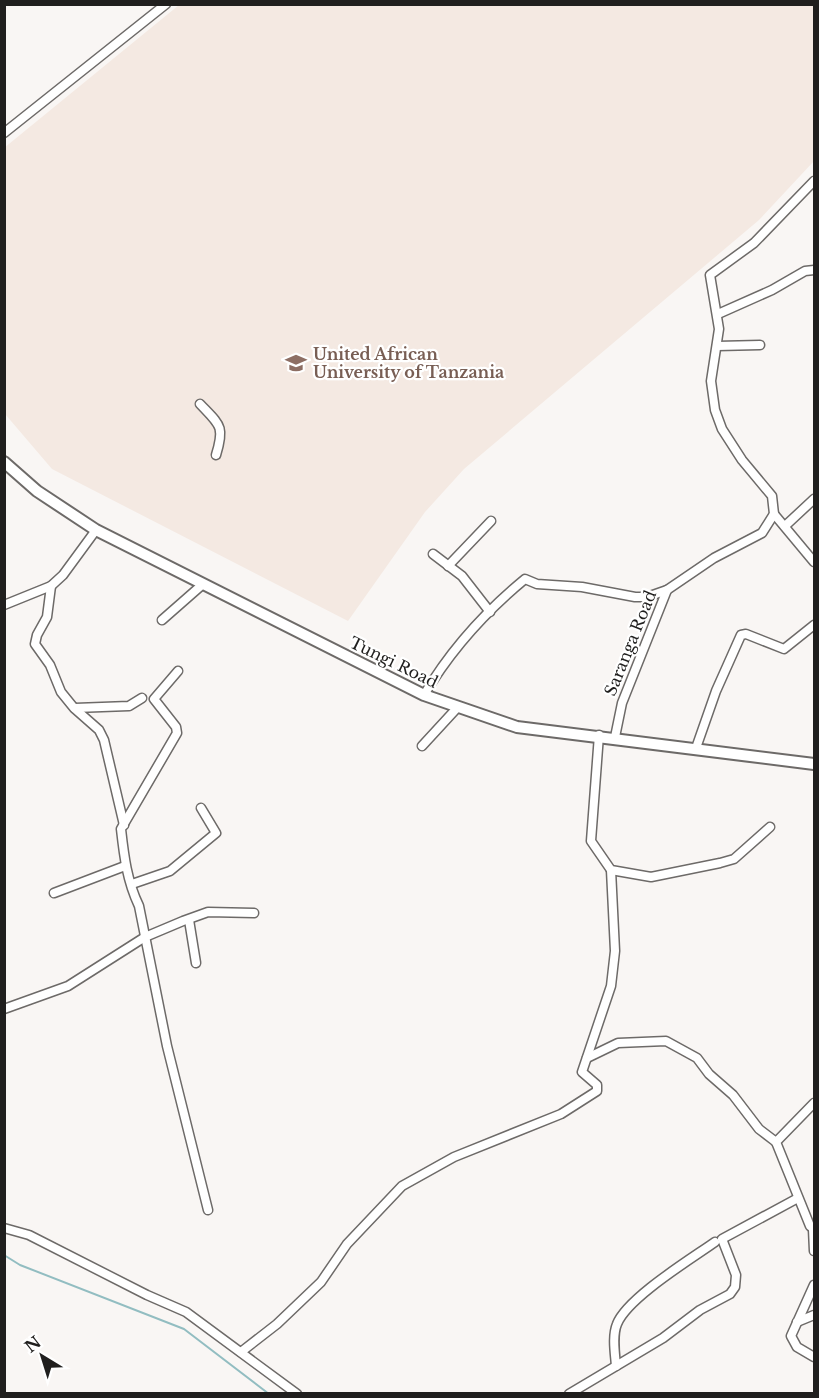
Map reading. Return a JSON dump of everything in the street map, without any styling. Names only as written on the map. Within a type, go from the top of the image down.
[{"type":"main road","name":"Tungi Road","points":[[4,462],[37,491],[96,530],[424,695],[457,708],[517,727],[599,735],[814,764]]},
{"type":"street","points":[[4,133],[166,4]]},
{"type":"street","points":[[814,181],[754,243],[710,275],[718,314],[717,346],[711,381],[718,420],[742,460],[772,496],[774,514],[814,562]]},
{"type":"street","points":[[718,314],[772,290],[805,271],[814,270]]},
{"type":"street","points":[[717,346],[760,345]]},
{"type":"street","points":[[200,404],[220,425],[222,435],[216,455]]},
{"type":"street","points":[[785,526],[814,499]]},
{"type":"street","name":"Saranga Road","points":[[615,737],[622,703],[667,590],[714,558],[762,533],[774,514]]},
{"type":"street","points":[[448,566],[492,521]]},
{"type":"street","points":[[4,604],[51,586],[63,575],[96,530]]},
{"type":"street","points":[[433,554],[462,576],[490,612]]},
{"type":"street","points":[[424,695],[439,669],[450,660],[460,642],[525,579],[537,584],[582,586],[635,597],[647,597],[667,590]]},
{"type":"street","points":[[162,620],[203,584]]},
{"type":"street","points":[[51,586],[47,617],[37,635],[35,644],[47,660],[60,689],[74,708],[93,724],[104,740],[124,825]]},
{"type":"street","points":[[696,748],[716,691],[741,635],[746,634],[784,649],[814,625]]},
{"type":"street","points":[[178,671],[154,699],[176,727],[177,733],[121,829],[125,866],[132,884],[145,937],[167,1046],[208,1210]]},
{"type":"street","points":[[74,708],[129,706],[142,698]]},
{"type":"street","points":[[422,746],[457,708]]},
{"type":"street","points":[[240,1352],[277,1324],[321,1282],[347,1244],[402,1186],[454,1157],[561,1114],[597,1091],[597,1085],[582,1072],[611,986],[615,951],[611,870],[591,842],[599,735]]},
{"type":"street","points":[[132,884],[170,870],[216,833],[201,808]]},
{"type":"street","points":[[611,870],[651,877],[734,859],[770,827]]},
{"type":"street","points":[[54,893],[125,866]]},
{"type":"street","points":[[4,1009],[68,986],[145,937],[208,912],[254,913]]},
{"type":"street","points":[[189,920],[196,963]]},
{"type":"street","points":[[586,1058],[618,1043],[666,1041],[697,1058],[709,1074],[733,1095],[759,1129],[776,1143],[798,1198],[814,1229],[814,1251]]},
{"type":"street","points":[[776,1143],[814,1103]]},
{"type":"street","points":[[569,1394],[663,1338],[700,1310],[730,1294],[735,1287],[736,1275],[725,1253],[722,1239],[798,1198]]},
{"type":"street","points":[[4,1228],[29,1235],[147,1295],[186,1312],[297,1394]]},
{"type":"street","points":[[616,1366],[615,1332],[621,1317],[638,1297],[715,1242]]},
{"type":"street","points":[[814,1285],[791,1336],[792,1342],[814,1357]]},
{"type":"street","points":[[797,1322],[814,1315]]},
{"type":"shaded area","name":"United African University of Tanzania","points":[[179,5],[814,5],[814,161],[759,220],[464,469],[425,512],[348,621],[52,469],[5,414],[4,148]]},
{"type":"waterway","points":[[4,1255],[20,1265],[184,1329],[269,1394]]},
{"type":"place","name":"United African University of Tanzania","points":[[296,363]]}]
